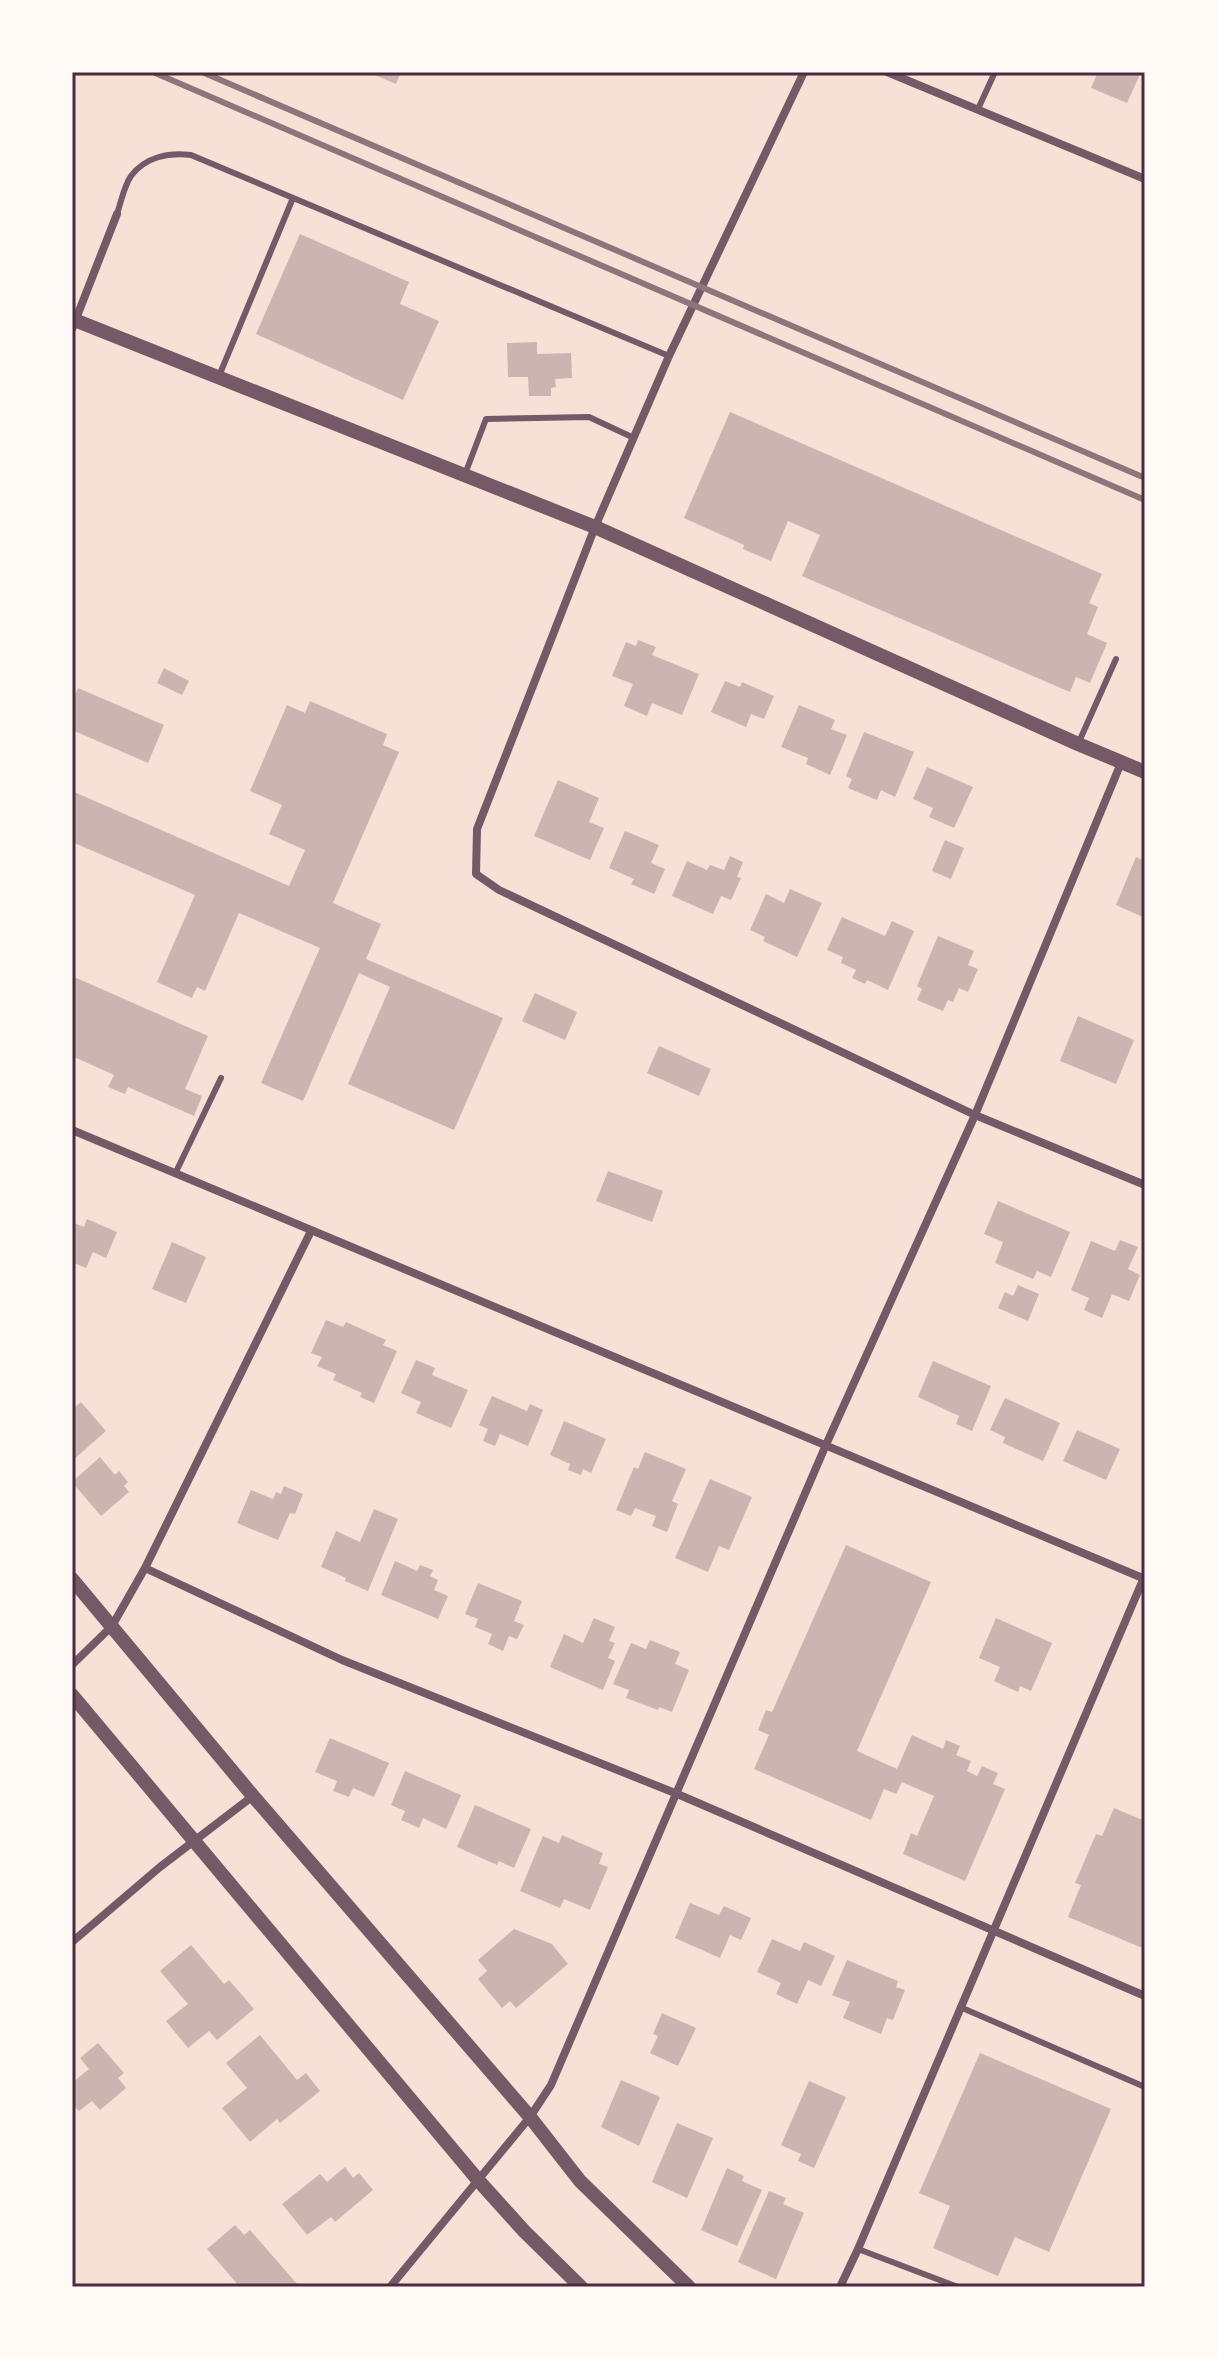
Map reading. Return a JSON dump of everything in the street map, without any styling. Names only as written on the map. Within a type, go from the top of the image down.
[{"type":"street","points":[[804,72],[669,356],[595,527],[477,829],[476,874],[499,890],[975,1115],[1145,1185]]},
{"type":"street","points":[[887,72],[1145,179]]},
{"type":"street","points":[[117,214],[73,323],[218,377],[595,527],[1121,763],[1144,769]]},
{"type":"street","points":[[390,2287],[530,2117],[551,2085],[825,1447],[975,1115],[1121,763]]},
{"type":"street","points":[[72,1130],[825,1447],[1145,1577],[840,2287]]},
{"type":"street","points":[[72,1665],[112,1626],[145,1568],[311,1231]]},
{"type":"street","points":[[145,1568],[342,1660],[675,1793],[1145,1996]]},
{"type":"street","points":[[72,1579],[253,1796],[530,2117],[580,2181],[689,2287]]},
{"type":"street","points":[[72,1695],[478,2180],[581,2287]]},
{"type":"street","points":[[72,1942],[160,1867],[253,1796]]},
{"type":"lane","points":[[978,109],[995,72]]},
{"type":"lane","points":[[117,214],[131,177],[149,160],[175,153],[191,155],[669,356]]},
{"type":"lane","points":[[218,377],[293,198]]},
{"type":"lane","points":[[465,475],[486,419],[589,417],[634,438]]},
{"type":"lane","points":[[1078,744],[1116,659]]},
{"type":"lane","points":[[175,1174],[221,1078]]},
{"type":"lane","points":[[960,2007],[1145,2087]]},
{"type":"lane","points":[[858,2249],[958,2287]]},
{"type":"building","points":[[368,72],[401,72],[396,84]]},
{"type":"building","points":[[1098,72],[1141,72],[1127,103],[1091,88]]},
{"type":"building","points":[[300,234],[409,282],[400,304],[439,321],[403,400],[256,334]]},
{"type":"building","points":[[537,342],[537,354],[571,353],[572,378],[555,379],[556,387],[551,388],[551,396],[529,396],[528,377],[508,377],[507,343]]},
{"type":"building","points":[[730,412],[1102,574],[1089,603],[1098,607],[1087,634],[1107,643],[1090,683],[1076,677],[1070,692],[802,576],[820,535],[788,521],[771,561],[684,518]]},
{"type":"building","points":[[638,640],[656,647],[652,655],[699,674],[682,715],[652,703],[647,716],[624,706],[633,684],[612,676],[626,642],[636,646]]},
{"type":"building","points":[[164,668],[189,681],[182,695],[157,683]]},
{"type":"building","points":[[725,681],[740,687],[742,682],[774,696],[764,719],[751,714],[746,727],[711,712]]},
{"type":"building","points":[[78,688],[164,725],[148,763],[72,730],[72,701]]},
{"type":"building","points":[[310,701],[387,734],[383,745],[399,752],[333,903],[381,924],[366,959],[503,1018],[454,1130],[348,1084],[390,987],[359,973],[303,1101],[261,1083],[320,948],[239,913],[205,991],[197,987],[192,998],[157,982],[195,895],[72,842],[72,791],[289,886],[305,850],[269,834],[282,805],[250,791],[287,705],[305,713]]},
{"type":"building","points":[[799,705],[835,720],[831,729],[847,735],[830,775],[806,764],[808,758],[781,747]]},
{"type":"building","points":[[864,732],[914,752],[895,797],[881,790],[877,800],[848,788],[852,779],[846,776]]},
{"type":"building","points":[[927,767],[973,787],[954,828],[929,817],[933,808],[913,799]]},
{"type":"building","points":[[558,780],[599,798],[589,822],[604,828],[590,860],[534,836]]},
{"type":"building","points":[[625,831],[659,845],[651,863],[665,869],[654,894],[631,884],[634,879],[609,868]]},
{"type":"building","points":[[945,840],[964,848],[951,879],[932,871]]},
{"type":"building","points":[[730,856],[743,862],[737,877],[741,878],[731,900],[721,896],[713,914],[672,896],[687,861],[707,870],[710,865],[724,870]]},
{"type":"building","points":[[1136,857],[1145,861],[1145,918],[1116,905]]},
{"type":"building","points":[[790,889],[822,903],[797,957],[763,941],[765,937],[750,930],[766,894],[784,903]]},
{"type":"building","points":[[842,917],[885,936],[892,921],[914,931],[888,990],[867,980],[865,984],[852,978],[856,970],[841,963],[843,957],[827,950]]},
{"type":"building","points":[[938,936],[974,951],[968,965],[978,969],[968,992],[959,988],[953,1002],[948,1000],[943,1011],[917,1000],[922,989],[917,986]]},
{"type":"building","points":[[72,976],[208,1036],[185,1089],[202,1096],[194,1116],[128,1087],[125,1094],[108,1087],[114,1075],[72,1056]]},
{"type":"building","points":[[535,993],[577,1012],[565,1040],[522,1021]]},
{"type":"building","points":[[1078,1016],[1134,1040],[1116,1084],[1060,1061]]},
{"type":"building","points":[[659,1046],[711,1069],[699,1096],[647,1073]]},
{"type":"building","points":[[608,1171],[663,1191],[652,1222],[596,1201]]},
{"type":"building","points":[[998,1201],[1070,1232],[1051,1277],[1037,1271],[1033,1279],[995,1263],[1003,1242],[984,1234]]},
{"type":"building","points":[[87,1219],[117,1232],[106,1258],[93,1252],[86,1268],[72,1262],[72,1222],[84,1227]]},
{"type":"building","points":[[1120,1240],[1138,1247],[1128,1269],[1140,1275],[1129,1301],[1112,1294],[1102,1318],[1084,1310],[1089,1298],[1071,1290],[1091,1241],[1115,1251]]},
{"type":"building","points":[[172,1242],[206,1257],[186,1303],[152,1289]]},
{"type":"building","points":[[1018,1285],[1039,1294],[1028,1321],[998,1308],[1005,1292],[1013,1296]]},
{"type":"building","points":[[326,1320],[343,1327],[346,1322],[386,1340],[383,1345],[397,1351],[374,1403],[360,1397],[362,1393],[333,1380],[336,1374],[317,1366],[322,1357],[311,1353]]},
{"type":"building","points":[[416,1360],[435,1368],[432,1375],[468,1390],[451,1428],[416,1413],[421,1402],[401,1393]]},
{"type":"building","points":[[933,1361],[991,1386],[972,1431],[956,1424],[959,1416],[918,1397]]},
{"type":"building","points":[[492,1396],[527,1411],[530,1404],[543,1410],[528,1446],[500,1434],[495,1446],[483,1441],[488,1429],[479,1425]]},
{"type":"building","points":[[1005,1398],[1060,1423],[1043,1461],[1003,1443],[1005,1437],[990,1430]]},
{"type":"building","points":[[81,1402],[106,1431],[72,1461],[72,1410]]},
{"type":"building","points":[[564,1421],[606,1439],[591,1473],[583,1469],[581,1475],[568,1470],[570,1464],[550,1455]]},
{"type":"building","points":[[1077,1430],[1120,1449],[1106,1480],[1063,1461]]},
{"type":"building","points":[[645,1452],[686,1469],[672,1501],[678,1504],[667,1532],[652,1526],[656,1516],[635,1508],[631,1516],[616,1510],[634,1467],[638,1469]]},
{"type":"building","points":[[100,1457],[115,1475],[119,1471],[128,1482],[124,1486],[129,1492],[101,1516],[72,1482]]},
{"type":"building","points":[[710,1479],[752,1497],[729,1550],[719,1546],[708,1572],[675,1558]]},
{"type":"building","points":[[284,1486],[303,1494],[295,1514],[290,1513],[278,1540],[237,1523],[251,1490],[273,1499],[276,1492],[281,1494]]},
{"type":"building","points":[[374,1509],[398,1519],[368,1591],[321,1567],[336,1531],[360,1542]]},
{"type":"building","points":[[846,1545],[931,1582],[857,1751],[897,1769],[912,1735],[943,1749],[946,1740],[960,1746],[956,1755],[971,1761],[967,1771],[977,1776],[982,1766],[998,1773],[993,1784],[1005,1789],[965,1881],[903,1854],[911,1833],[917,1836],[934,1796],[902,1782],[896,1794],[884,1789],[871,1820],[754,1769],[769,1735],[758,1730],[766,1710],[772,1712]]},
{"type":"building","points":[[395,1561],[417,1571],[420,1565],[433,1570],[430,1576],[438,1580],[434,1590],[448,1596],[438,1619],[381,1595]]},
{"type":"building","points":[[478,1583],[522,1601],[514,1621],[524,1625],[517,1639],[509,1636],[503,1651],[488,1644],[492,1634],[475,1627],[478,1619],[465,1614]]},
{"type":"building","points":[[594,1618],[615,1627],[609,1641],[615,1643],[608,1658],[615,1661],[603,1690],[550,1667],[564,1634],[583,1643]]},
{"type":"building","points":[[996,1618],[1052,1643],[1031,1691],[1020,1686],[1018,1692],[994,1681],[1000,1667],[979,1658]]},
{"type":"building","points":[[650,1640],[680,1652],[675,1664],[689,1670],[672,1712],[626,1698],[629,1690],[613,1684],[631,1643],[646,1649]]},
{"type":"building","points":[[330,1738],[389,1763],[374,1797],[353,1788],[349,1797],[333,1791],[337,1781],[315,1772]]},
{"type":"building","points":[[405,1771],[461,1795],[446,1829],[423,1818],[419,1828],[401,1820],[405,1811],[391,1805]]},
{"type":"building","points":[[475,1805],[531,1829],[514,1868],[499,1861],[497,1865],[457,1847]]},
{"type":"building","points":[[1114,1808],[1145,1821],[1145,1949],[1068,1917],[1081,1885],[1075,1883],[1096,1834],[1102,1836]]},
{"type":"building","points":[[562,1835],[603,1853],[599,1864],[608,1867],[590,1910],[564,1899],[560,1908],[520,1891],[543,1836],[559,1843]]},
{"type":"building","points":[[690,1903],[719,1915],[724,1906],[751,1918],[741,1940],[730,1935],[720,1958],[675,1938]]},
{"type":"building","points":[[514,1929],[552,1944],[568,1964],[516,2008],[510,2001],[502,2008],[478,1979],[487,1971],[478,1960]]},
{"type":"building","points":[[772,1939],[800,1951],[804,1942],[835,1956],[821,1986],[808,1980],[797,2004],[776,1994],[781,1983],[757,1972]]},
{"type":"building","points":[[191,1945],[224,1984],[229,1980],[254,2009],[217,2040],[209,2031],[188,2048],[166,2021],[188,2004],[160,1971]]},
{"type":"building","points":[[847,1960],[898,1981],[896,1987],[905,1990],[893,2020],[887,2018],[881,2034],[843,2018],[850,2002],[832,1995]]},
{"type":"building","points":[[662,2013],[696,2028],[678,2066],[650,2053],[658,2036],[653,2034]]},
{"type":"building","points":[[260,2035],[297,2080],[306,2073],[320,2091],[280,2123],[277,2119],[250,2142],[222,2108],[247,2088],[226,2063]]},
{"type":"building","points":[[98,2043],[124,2073],[118,2078],[126,2088],[100,2110],[92,2101],[79,2111],[72,2104],[72,2083],[89,2069],[80,2058]]},
{"type":"building","points":[[980,2053],[1111,2109],[1049,2252],[1015,2237],[998,2276],[933,2248],[950,2206],[919,2193]]},
{"type":"building","points":[[621,2080],[660,2097],[639,2146],[601,2127]]},
{"type":"building","points":[[809,2081],[846,2097],[814,2168],[798,2161],[801,2154],[781,2145]]},
{"type":"building","points":[[677,2123],[713,2138],[687,2198],[652,2182]]},
{"type":"building","points":[[345,2167],[353,2178],[359,2173],[373,2190],[335,2222],[331,2217],[307,2235],[282,2204],[320,2174],[327,2182]]},
{"type":"building","points":[[727,2168],[744,2176],[742,2181],[762,2190],[737,2246],[701,2230]]},
{"type":"building","points":[[769,2191],[786,2198],[783,2204],[804,2213],[776,2279],[738,2262]]},
{"type":"building","points":[[235,2225],[244,2235],[250,2230],[298,2285],[240,2287],[207,2249]]},
{"type":"railway","points":[[153,72],[1145,500]]},
{"type":"railway","points":[[202,72],[1145,478]]}]
